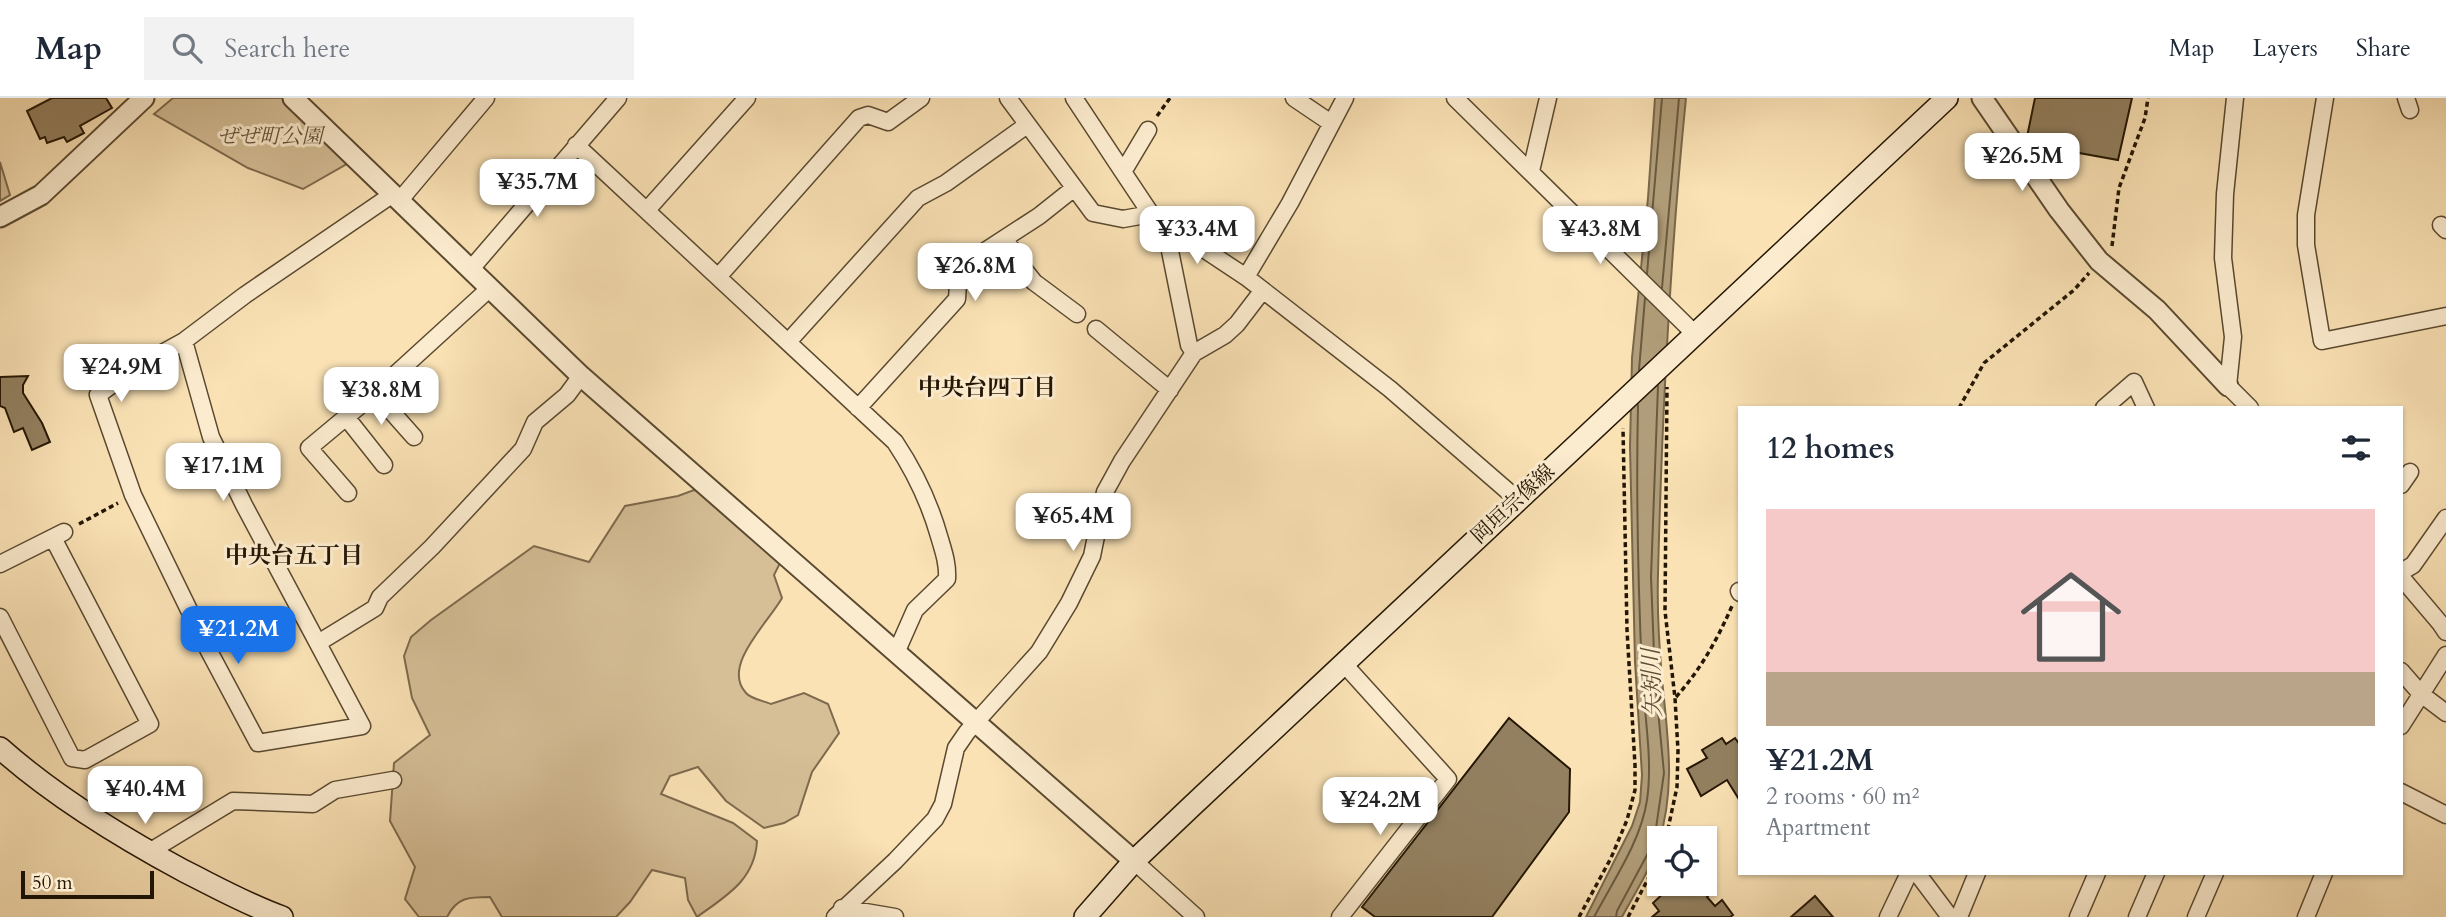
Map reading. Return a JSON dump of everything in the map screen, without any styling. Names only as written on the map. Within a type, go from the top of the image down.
[{"type":"main road","name":"岡垣宗像線","points":[[1085,917],[1134,862],[1947,98]]},
{"type":"main road","points":[[0,748],[106,827],[218,888],[282,917]]},
{"type":"street","points":[[0,216],[41,195],[144,98]]},
{"type":"street","points":[[293,98],[581,376],[1196,917]]},
{"type":"street","points":[[184,341],[211,437],[244,505],[362,726],[258,743],[209,651],[133,495],[98,395],[132,369],[184,341],[245,295],[396,197],[486,98]]},
{"type":"street","points":[[470,270],[618,98]]},
{"type":"street","points":[[646,210],[747,98]]},
{"type":"street","points":[[718,277],[859,118],[868,116],[888,122],[921,98]]},
{"type":"street","points":[[1008,98],[1093,213],[1124,219],[1151,214]]},
{"type":"street","points":[[1074,98],[1151,214],[1263,290],[1390,389],[1518,500]]},
{"type":"street","points":[[1294,98],[1331,123]]},
{"type":"street","points":[[1246,277],[1290,203],[1345,98]]},
{"type":"street","points":[[1455,98],[1695,334]]},
{"type":"street","points":[[1531,171],[1548,98]]},
{"type":"street","points":[[1982,98],[2059,210],[2099,261],[2157,310],[2248,406]]},
{"type":"street","points":[[2228,386],[2233,337],[2223,258],[2225,194],[2235,98]]},
{"type":"street","points":[[2325,98],[2306,215],[2306,245],[2322,341],[2446,316]]},
{"type":"street","points":[[788,342],[918,198],[946,183],[1027,125]]},
{"type":"street","points":[[1122,172],[1148,130]]},
{"type":"street","points":[[576,145],[895,442],[911,467],[929,502],[948,566],[947,579],[915,610],[896,653]]},
{"type":"street","points":[[858,408],[957,299],[959,268],[1039,216],[1073,188]]},
{"type":"street","points":[[1168,224],[1167,236],[1189,345],[1194,353]]},
{"type":"street","points":[[1005,238],[1034,282],[1077,314]]},
{"type":"street","points":[[348,493],[309,448],[375,393],[489,289]]},
{"type":"street","points":[[839,913],[935,819],[943,804],[957,748],[967,732],[1039,652],[1059,621],[1092,556],[1105,492],[1122,461],[1194,353],[1225,335],[1263,290]]},
{"type":"street","points":[[1096,329],[1170,390]]},
{"type":"street","points":[[318,643],[375,608],[380,597],[432,547],[523,449],[535,422],[567,396],[581,376]]},
{"type":"street","points":[[2106,406],[2134,382],[2145,406]]},
{"type":"street","points":[[375,393],[414,437]]},
{"type":"street","points":[[346,417],[384,465]]},
{"type":"street","points":[[2403,572],[2413,565],[2446,518]]},
{"type":"street","points":[[0,564],[59,535],[150,724],[85,760],[72,758],[0,617]]},
{"type":"street","points":[[2403,577],[2446,632]]},
{"type":"street","points":[[2403,723],[2446,655]]},
{"type":"street","points":[[1340,917],[1448,779],[1344,664]]},
{"type":"street","points":[[2403,673],[2421,694],[2446,713]]},
{"type":"street","points":[[149,852],[233,801],[313,804],[335,790],[393,780]]},
{"type":"street","points":[[2403,793],[2446,815]]},
{"type":"street","points":[[1888,917],[1908,875]]},
{"type":"street","points":[[1919,875],[1951,917]]},
{"type":"street","points":[[1959,917],[1976,875]]},
{"type":"street","points":[[2078,917],[2096,875]]},
{"type":"street","points":[[2137,917],[2155,875]]},
{"type":"street","points":[[2196,917],[2214,875]]},
{"type":"street","points":[[2305,917],[2323,875]]},
{"type":"street","points":[[839,913],[895,917]]},
{"type":"path","points":[[1148,130],[1170,98]]},
{"type":"path","points":[[1960,406],[1984,363],[2074,290],[2112,250],[2119,188],[2145,118],[2148,98]]},
{"type":"path","points":[[1667,360],[1665,611],[1678,751],[1677,788],[1669,826]]},
{"type":"path","points":[[1579,917],[1611,858],[1627,820],[1634,790],[1627,631],[1624,401]]},
{"type":"path","points":[[59,535],[133,495]]},
{"type":"path","points":[[1675,698],[1693,679],[1711,653],[1738,594]]},
{"type":"path","points":[[1628,917],[1647,881]]},
{"type":"green space","name":"ぜぜ町公園","points":[[173,98],[285,98],[352,161],[303,189],[248,168],[154,114]]},
{"type":"green space","points":[[0,162],[10,195],[0,201]]},
{"type":"green space","points":[[694,490],[713,494],[782,559],[774,575],[782,598],[749,645],[739,670],[740,682],[746,693],[771,704],[804,693],[828,704],[839,733],[812,772],[798,815],[784,823],[764,828],[726,801],[698,767],[670,776],[661,794],[733,823],[757,841],[755,855],[745,877],[728,894],[697,917],[688,900],[685,878],[652,870],[616,917],[502,917],[490,897],[476,897],[459,902],[447,917],[419,917],[405,899],[415,867],[390,821],[394,763],[430,735],[412,698],[404,656],[411,637],[534,546],[589,562],[625,506],[678,496]]},
{"type":"water","name":"矢矧川","points":[[1655,98],[1686,98],[1668,336],[1658,574],[1659,640],[1669,764],[1667,804],[1663,826],[1647,826],[1647,871],[1622,917],[1586,917],[1632,826],[1640,802],[1642,775],[1635,662],[1630,447],[1632,358]]},
{"type":"building","points":[[52,98],[106,98],[112,108],[80,126],[84,133],[67,142],[64,137],[47,143],[45,137],[40,139],[27,111]]},
{"type":"building","points":[[2035,98],[2132,98],[2118,160],[2035,145],[2027,137]]},
{"type":"building","points":[[28,376],[23,385],[23,393],[42,423],[50,442],[32,450],[23,428],[14,432],[5,408],[0,406],[0,377]]},
{"type":"building","points":[[1509,718],[1570,769],[1569,812],[1492,917],[1375,917],[1362,907]]},
{"type":"building","points":[[1722,738],[1726,744],[1735,738],[1738,742],[1738,798],[1727,780],[1701,796],[1687,769],[1707,758],[1702,750]]},
{"type":"building","points":[[1660,896],[1708,896],[1715,906],[1722,900],[1733,915],[1652,917],[1659,911],[1653,903]]},
{"type":"building","points":[[1815,896],[1833,917],[1791,917]]},
{"type":"district","name":"中央台四丁目","points":[[987,387]]},
{"type":"district","name":"中央台五丁目","points":[[294,555]]}]
